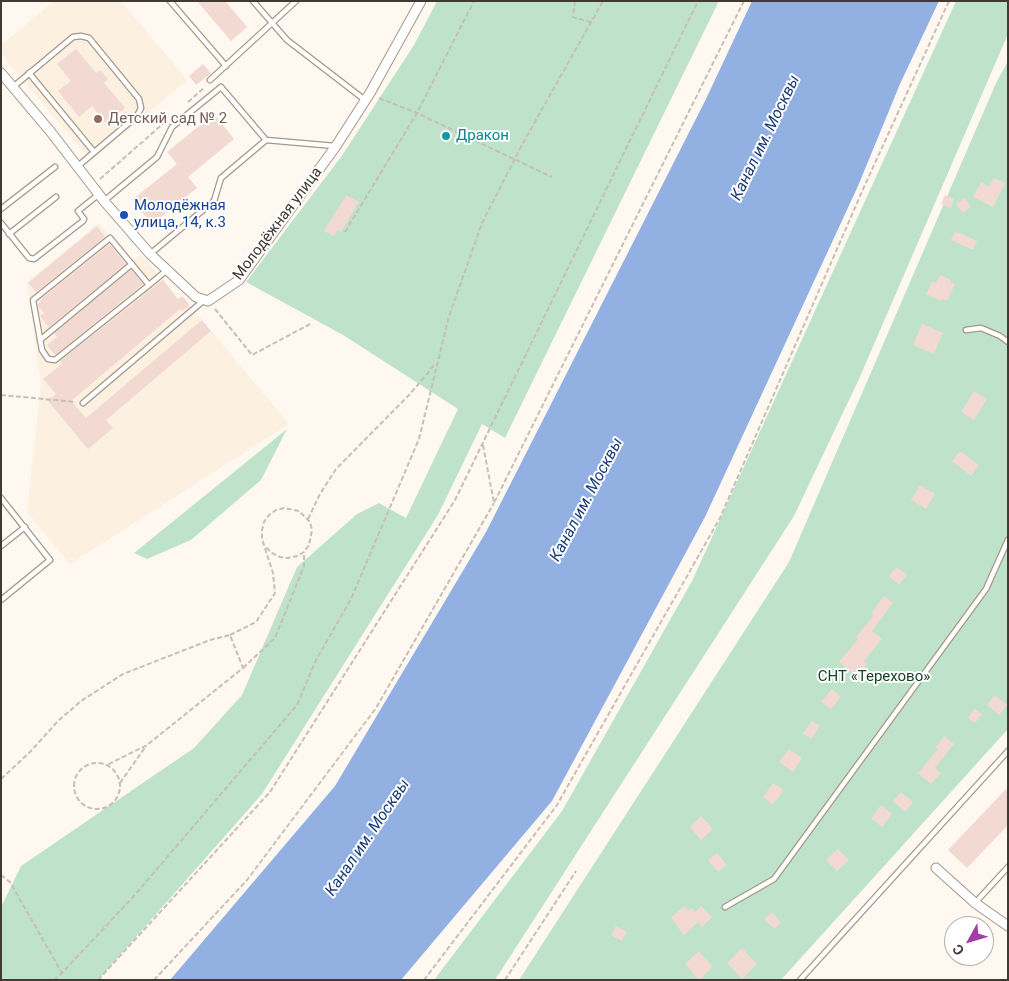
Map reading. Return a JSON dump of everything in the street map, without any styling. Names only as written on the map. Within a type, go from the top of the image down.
[{"type":"street","name":"Молодёжная улица","points":[[206,300],[239,280],[336,146],[365,100],[421,1]]},
{"type":"street","points":[[6,81],[150,254],[196,297],[206,300]]},
{"type":"street","points":[[936,868],[975,903],[1008,926]]},
{"type":"lane","points":[[170,1],[226,66]]},
{"type":"lane","points":[[253,1],[287,40],[365,100]]},
{"type":"lane","points":[[210,80],[296,1]]},
{"type":"lane","points":[[6,81],[29,73],[73,37],[82,36],[89,38],[139,99],[140,108],[137,116],[78,166]]},
{"type":"lane","points":[[29,73],[94,152]]},
{"type":"lane","points":[[1,223],[29,258],[34,259],[84,220],[78,211],[157,157],[172,127],[221,87],[266,140],[336,146]]},
{"type":"lane","points":[[150,254],[214,201],[221,178],[266,140]]},
{"type":"lane","points":[[1,209],[55,167]]},
{"type":"lane","points":[[9,234],[56,197]]},
{"type":"lane","points":[[149,285],[110,238],[33,300],[42,350],[48,359],[55,360],[149,285],[167,270]]},
{"type":"lane","points":[[40,340],[132,264]]},
{"type":"lane","points":[[83,403],[206,300]]},
{"type":"lane","points":[[966,330],[981,328],[1000,336],[1008,342]]},
{"type":"lane","points":[[1,498],[50,560],[1,600]]},
{"type":"lane","points":[[1,546],[25,527]]},
{"type":"lane","points":[[725,907],[774,878],[986,589],[1008,540]]},
{"type":"lane","points":[[800,980],[1008,751]]},
{"type":"lane","points":[[975,903],[1008,868]]},
{"type":"path","points":[[346,232],[417,113],[474,1]]},
{"type":"path","points":[[575,1],[573,17],[590,22]]},
{"type":"path","points":[[54,980],[133,897],[297,705],[316,660],[351,599],[419,439],[449,316],[482,223],[514,160],[603,1]]},
{"type":"path","points":[[98,980],[270,792],[455,500],[698,1]]},
{"type":"path","points":[[154,980],[247,880],[376,708],[494,504],[744,1]]},
{"type":"path","points":[[424,980],[556,805],[720,518],[864,187],[949,1]]},
{"type":"path","points":[[184,105],[206,87]]},
{"type":"path","points":[[375,96],[417,113],[552,177]]},
{"type":"path","points":[[92,185],[170,118]]},
{"type":"path","points":[[206,300],[252,355],[310,324]]},
{"type":"path","points":[[308,519],[320,494],[336,469],[409,395],[432,366],[437,365]]},
{"type":"path","points":[[1,395],[83,403]]},
{"type":"path","points":[[483,443],[494,504]]},
{"type":"path","points":[[1,779],[81,701],[122,674],[194,645],[230,635],[256,622],[274,593],[273,573],[262,539],[264,522],[276,510],[284,508],[292,508],[299,511],[308,519],[312,530],[312,538],[304,552],[288,558],[280,557],[266,547]]},
{"type":"path","points":[[108,765],[147,745],[243,668],[275,638],[304,566],[304,552]]},
{"type":"path","points":[[230,635],[243,668]]},
{"type":"path","points":[[120,783],[118,776],[108,765],[92,763],[80,772],[74,786],[80,800],[92,808],[107,807],[117,797],[120,783],[147,745]]},
{"type":"path","points":[[505,980],[576,871]]},
{"type":"path","points":[[1,875],[10,882],[62,973]]},
{"type":"shaded area","name":"Детский сад № 2","points":[[54,1],[121,1],[187,80],[91,161],[1,54],[1,45]]},
{"type":"shaded area","points":[[99,223],[131,262],[141,254],[178,299],[182,296],[289,424],[70,564],[27,512],[41,384],[27,282]]},
{"type":"green space","points":[[437,1],[719,1],[505,438],[482,424],[438,515],[262,794],[98,980],[1,980],[1,907],[21,866],[194,748],[242,695],[297,567],[357,514],[379,503],[406,518],[458,409],[343,335],[246,282],[341,157],[414,45]]},
{"type":"green space","points":[[956,1],[1008,1],[1008,34],[859,379],[794,516],[495,980],[434,980],[562,811],[692,581]]},
{"type":"green space","name":"СНТ «Терехово»","points":[[1008,61],[1008,729],[781,980],[519,980],[789,562],[996,83]]},
{"type":"green space","points":[[287,429],[261,480],[191,540],[147,559],[134,553]]},
{"type":"water","name":"Канал им. Москвы","points":[[752,1],[939,1],[900,84],[858,186],[705,517],[552,801],[401,980],[170,980],[335,786],[486,532],[705,101]]},
{"type":"building","points":[[197,1],[225,1],[247,27],[231,41]]},
{"type":"building","points":[[76,49],[96,73],[100,70],[108,79],[104,83],[125,108],[106,123],[92,106],[79,117],[58,91],[71,81],[57,64]]},
{"type":"building","points":[[203,64],[211,73],[196,85],[189,76]]},
{"type":"building","points":[[214,114],[234,139],[188,177],[197,188],[152,224],[132,200],[177,164],[167,152]]},
{"type":"building","points":[[994,178],[1005,183],[993,207],[973,197],[981,182],[989,187]]},
{"type":"building","points":[[346,195],[359,202],[341,232],[338,230],[334,236],[324,231]]},
{"type":"building","points":[[945,195],[954,199],[951,208],[941,204]]},
{"type":"building","points":[[965,198],[971,207],[963,213],[956,204]]},
{"type":"building","points":[[97,226],[105,237],[36,292],[28,283]]},
{"type":"building","points":[[955,231],[977,241],[973,250],[951,240]]},
{"type":"building","points":[[109,244],[126,264],[49,327],[40,316],[44,313],[38,306],[41,299]]},
{"type":"building","points":[[131,270],[143,284],[55,355],[47,345],[57,337],[54,333]]},
{"type":"building","points":[[940,275],[955,284],[947,301],[942,299],[941,301],[926,294],[932,281],[936,283]]},
{"type":"building","points":[[163,280],[178,299],[182,296],[190,305],[182,311],[180,309],[71,401],[86,418],[202,320],[211,331],[106,420],[113,428],[88,449],[48,401],[56,394],[43,379],[62,364],[60,361]]},
{"type":"building","points":[[922,324],[943,333],[934,354],[913,345]]},
{"type":"building","points":[[974,391],[987,399],[974,420],[961,412]]},
{"type":"building","points":[[960,451],[979,465],[971,476],[952,461]]},
{"type":"building","points":[[920,485],[935,494],[926,509],[911,500]]},
{"type":"building","points":[[897,567],[907,575],[899,585],[889,576]]},
{"type":"building","points":[[884,596],[893,603],[872,631],[882,639],[864,661],[867,664],[857,677],[839,662],[858,639],[856,637],[874,615],[871,613]]},
{"type":"building","points":[[832,689],[841,697],[831,709],[821,702]]},
{"type":"building","points":[[995,695],[1007,705],[999,715],[987,705]]},
{"type":"building","points":[[974,709],[982,714],[975,723],[968,718]]},
{"type":"building","points":[[812,721],[820,726],[811,739],[803,733]]},
{"type":"building","points":[[944,736],[954,744],[935,768],[941,773],[931,784],[918,773],[938,749],[935,748]]},
{"type":"building","points":[[789,749],[802,758],[793,772],[779,762]]},
{"type":"building","points":[[773,783],[784,790],[773,805],[763,797]]},
{"type":"building","points":[[1008,787],[1008,825],[967,868],[948,850]]},
{"type":"building","points":[[901,792],[913,802],[905,812],[893,801]]},
{"type":"building","points":[[881,805],[892,814],[882,827],[871,818]]},
{"type":"building","points":[[701,816],[713,829],[701,840],[690,827]]},
{"type":"building","points":[[838,849],[849,860],[837,871],[826,860]]},
{"type":"building","points":[[717,853],[727,865],[718,872],[708,860]]},
{"type":"building","points":[[684,906],[688,911],[692,908],[695,912],[701,906],[712,917],[702,927],[698,922],[684,935],[671,918]]},
{"type":"building","points":[[772,912],[781,923],[774,929],[764,919]]},
{"type":"building","points":[[616,926],[627,932],[622,941],[611,935]]},
{"type":"building","points":[[742,948],[757,964],[742,979],[727,963]]},
{"type":"building","points":[[699,951],[713,967],[699,980],[685,964]]},
{"type":"place","name":"Детский сад № 2","points":[[98,119]]},
{"type":"place","name":"Дракон","points":[[446,136]]},
{"type":"place","name":"Молодёжная улица, 14, к.3","points":[[124,215]]}]
